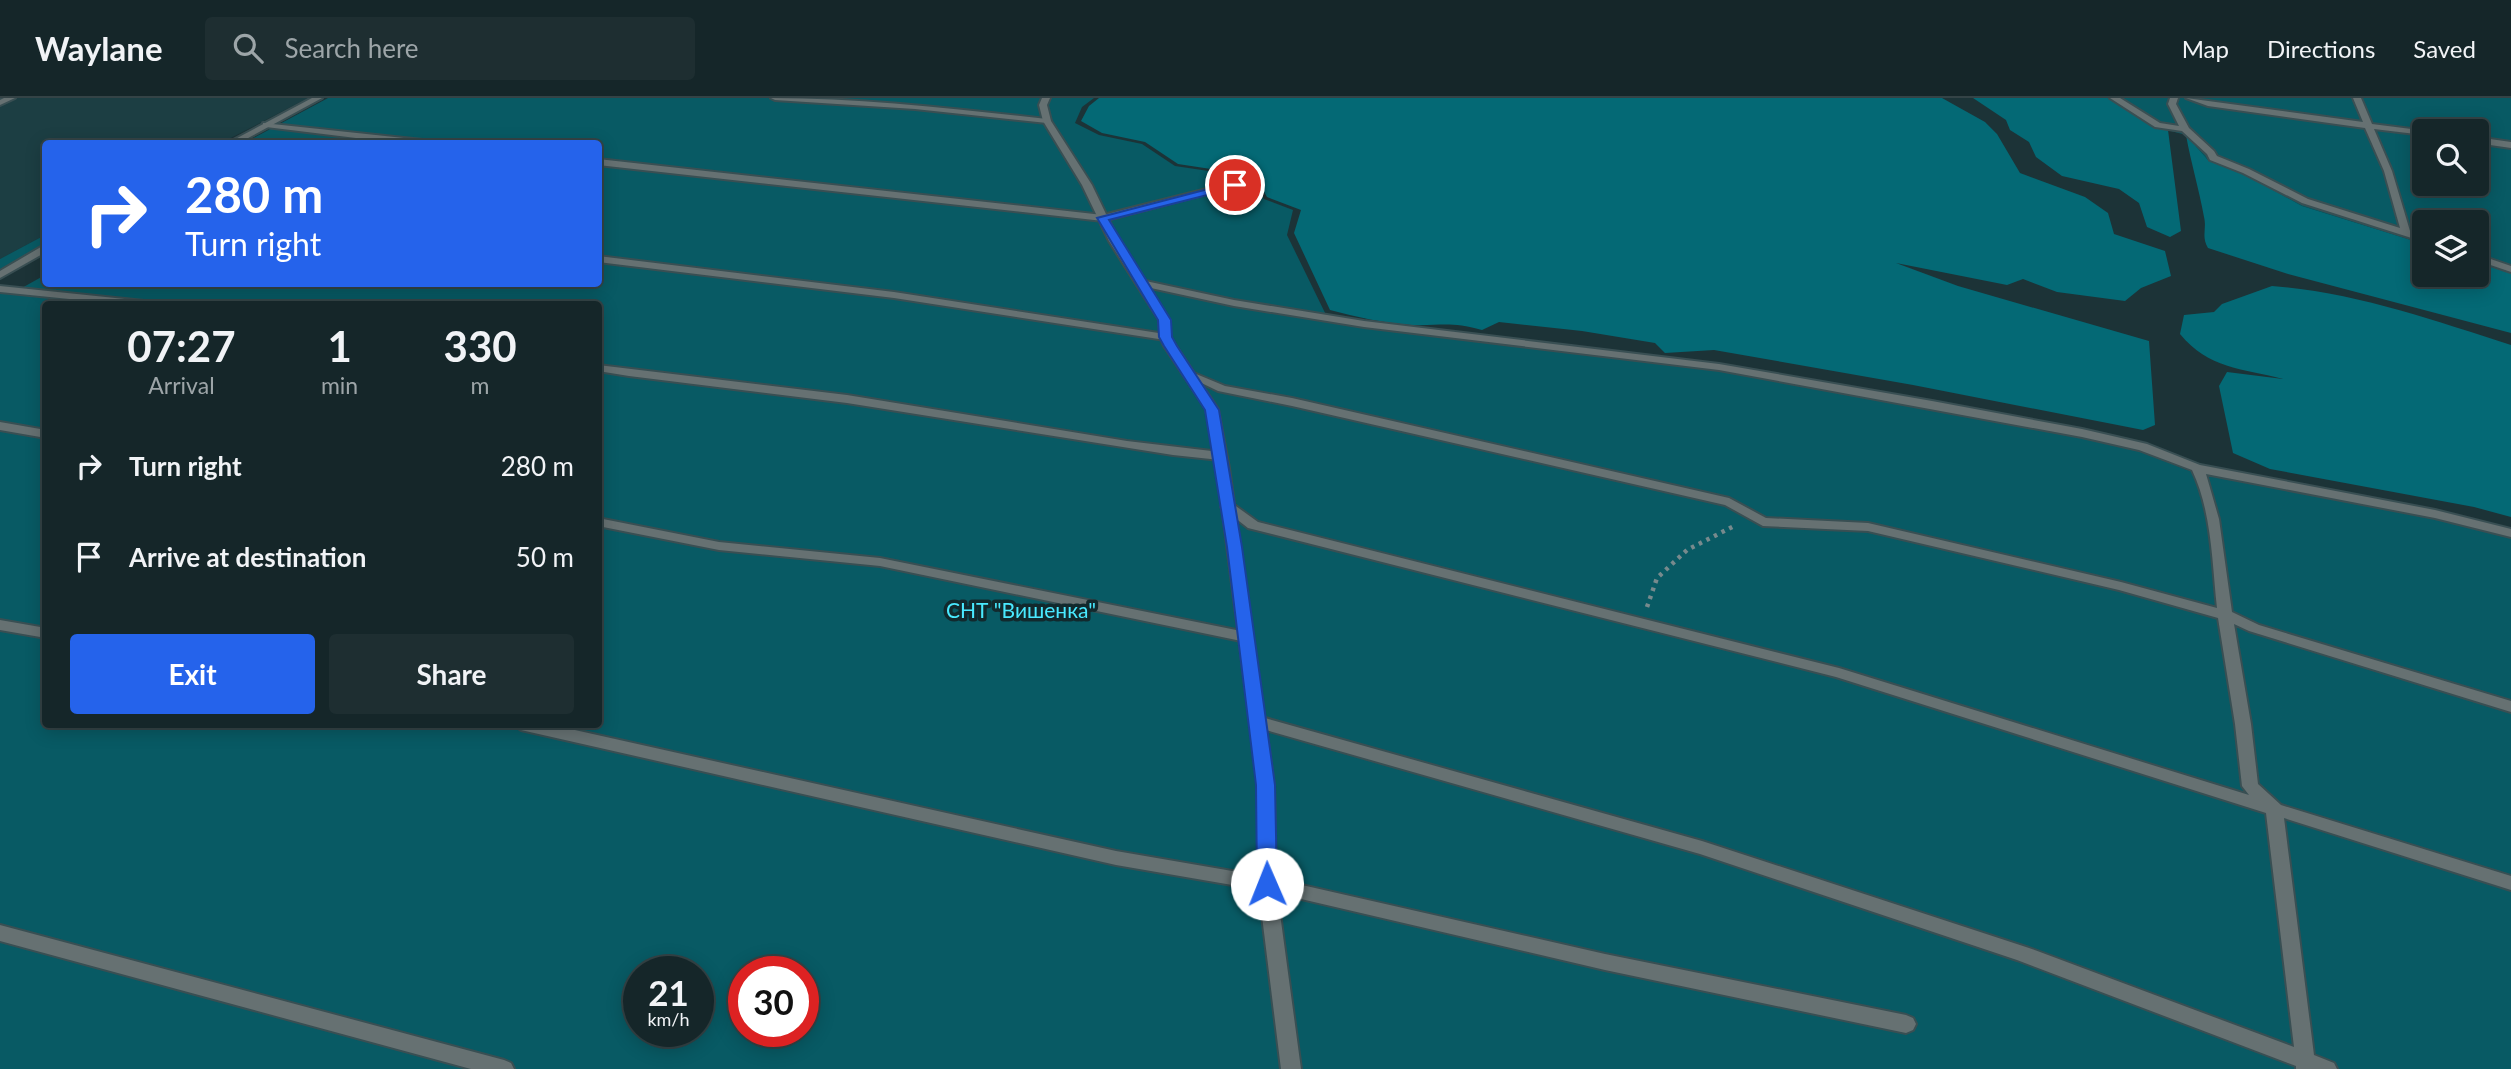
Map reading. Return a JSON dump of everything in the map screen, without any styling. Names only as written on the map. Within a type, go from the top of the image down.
[{"type":"street","points":[[0,103],[10,98]]},
{"type":"street","points":[[238,140],[318,98]]},
{"type":"street","points":[[775,98],[915,107],[1047,121]]},
{"type":"street","points":[[1046,98],[1043,105],[1047,121],[1164,320],[1165,337],[1212,410],[1266,785],[1267,884],[1291,1069]]},
{"type":"street","points":[[2114,98],[2158,125],[2185,129]]},
{"type":"street","points":[[2174,98],[2172,104],[2185,129],[2211,153],[2213,159],[2246,171],[2305,201],[2412,235]]},
{"type":"street","points":[[2190,98],[2208,104],[2412,131]]},
{"type":"street","points":[[2357,98],[2388,171],[2406,233]]},
{"type":"street","points":[[266,125],[397,140]]},
{"type":"street","points":[[2489,142],[2511,145]]},
{"type":"street","points":[[602,162],[1103,218],[1235,185]]},
{"type":"street","points":[[0,275],[42,249]]},
{"type":"street","points":[[602,259],[894,295],[1165,337]]},
{"type":"street","points":[[2489,261],[2511,269]]},
{"type":"street","points":[[1140,283],[1234,303],[1364,324],[1733,369],[2082,433],[2143,447],[2197,468],[2422,512],[2511,533]]},
{"type":"street","points":[[0,289],[115,301]]},
{"type":"street","points":[[602,369],[666,379],[845,399],[1140,448],[1220,456]]},
{"type":"street","points":[[1189,374],[1222,389],[1292,402],[1729,502],[1763,522],[1868,527],[2121,586],[2226,615],[2254,628],[2511,707]]},
{"type":"street","points":[[0,426],[42,433]]},
{"type":"street","points":[[2197,468],[2202,477],[2214,535],[2247,737],[2250,786],[2274,807],[2306,1065]]},
{"type":"street","points":[[1228,507],[1253,526],[1839,673],[2511,883]]},
{"type":"street","points":[[602,523],[719,546],[880,562],[1246,637]]},
{"type":"street","points":[[0,625],[42,632]]},
{"type":"street","points":[[1258,722],[1702,848],[2022,954],[2306,1065],[2327,1069]]},
{"type":"street","points":[[539,728],[1116,858],[1267,884],[1605,962],[1906,1024]]},
{"type":"street","points":[[0,933],[328,1019],[504,1069]]},
{"type":"path","points":[[1630,622],[1647,606],[1657,578],[1688,550],[1744,521],[1763,522]]},
{"type":"shaded area","points":[[0,98],[308,98],[227,140],[42,140],[42,237],[0,259]]},
{"type":"shaded area","points":[[1099,98],[1942,98],[1985,122],[1997,134],[2020,173],[2085,197],[2108,213],[2114,234],[2165,251],[2171,276],[2141,288],[2125,301],[2057,292],[2023,279],[2007,285],[1896,263],[1958,286],[2149,341],[2155,425],[2143,430],[1714,350],[1665,353],[1655,343],[1582,331],[1499,322],[1482,330],[1453,325],[1411,325],[1330,310],[1294,233],[1301,210],[1267,197],[1259,183],[1224,171],[1178,164],[1145,142],[1102,133],[1081,121],[1089,106]]},
{"type":"shaded area","points":[[1973,98],[2108,98],[2152,126],[2168,130],[2181,231],[2170,237],[2147,227],[2139,203],[2119,189],[2062,176],[2036,157],[2029,142],[2010,130],[2006,120]]},
{"type":"shaded area","points":[[2186,135],[2208,160],[2245,174],[2302,206],[2412,240],[2412,287],[2489,287],[2489,266],[2511,273],[2511,333],[2288,274],[2208,248]]},
{"type":"shaded area","points":[[2272,286],[2363,301],[2511,345],[2511,517],[2474,507],[2270,469],[2233,453],[2219,386],[2227,372],[2283,379],[2227,366],[2202,354],[2180,334],[2184,315],[2214,312],[2222,304]]},
{"type":"green space","name":"СНТ \"Вишенка\"","points":[[328,98],[1094,98],[1082,107],[1075,123],[1099,135],[1142,144],[1175,166],[1222,173],[1255,184],[1264,199],[1293,210],[1287,235],[1329,321],[1734,373],[2098,440],[2142,451],[2187,470],[2437,518],[2511,537],[2511,1069],[0,1069],[0,294],[11,294],[42,277],[42,287],[602,287],[602,140],[250,140]]},
{"type":"green space","points":[[2108,98],[2511,98],[2511,273],[2489,266],[2489,210],[2412,210],[2412,240],[2302,206],[2245,174],[2208,160],[2186,135],[2152,126]]},
{"type":"green space","points":[[42,237],[42,246],[0,270],[0,259]]},
{"type":"route","points":[[1235,185],[1103,218],[1114,241],[1164,320],[1165,337],[1170,346],[1212,410],[1223,468],[1266,785],[1267,884]]}]
